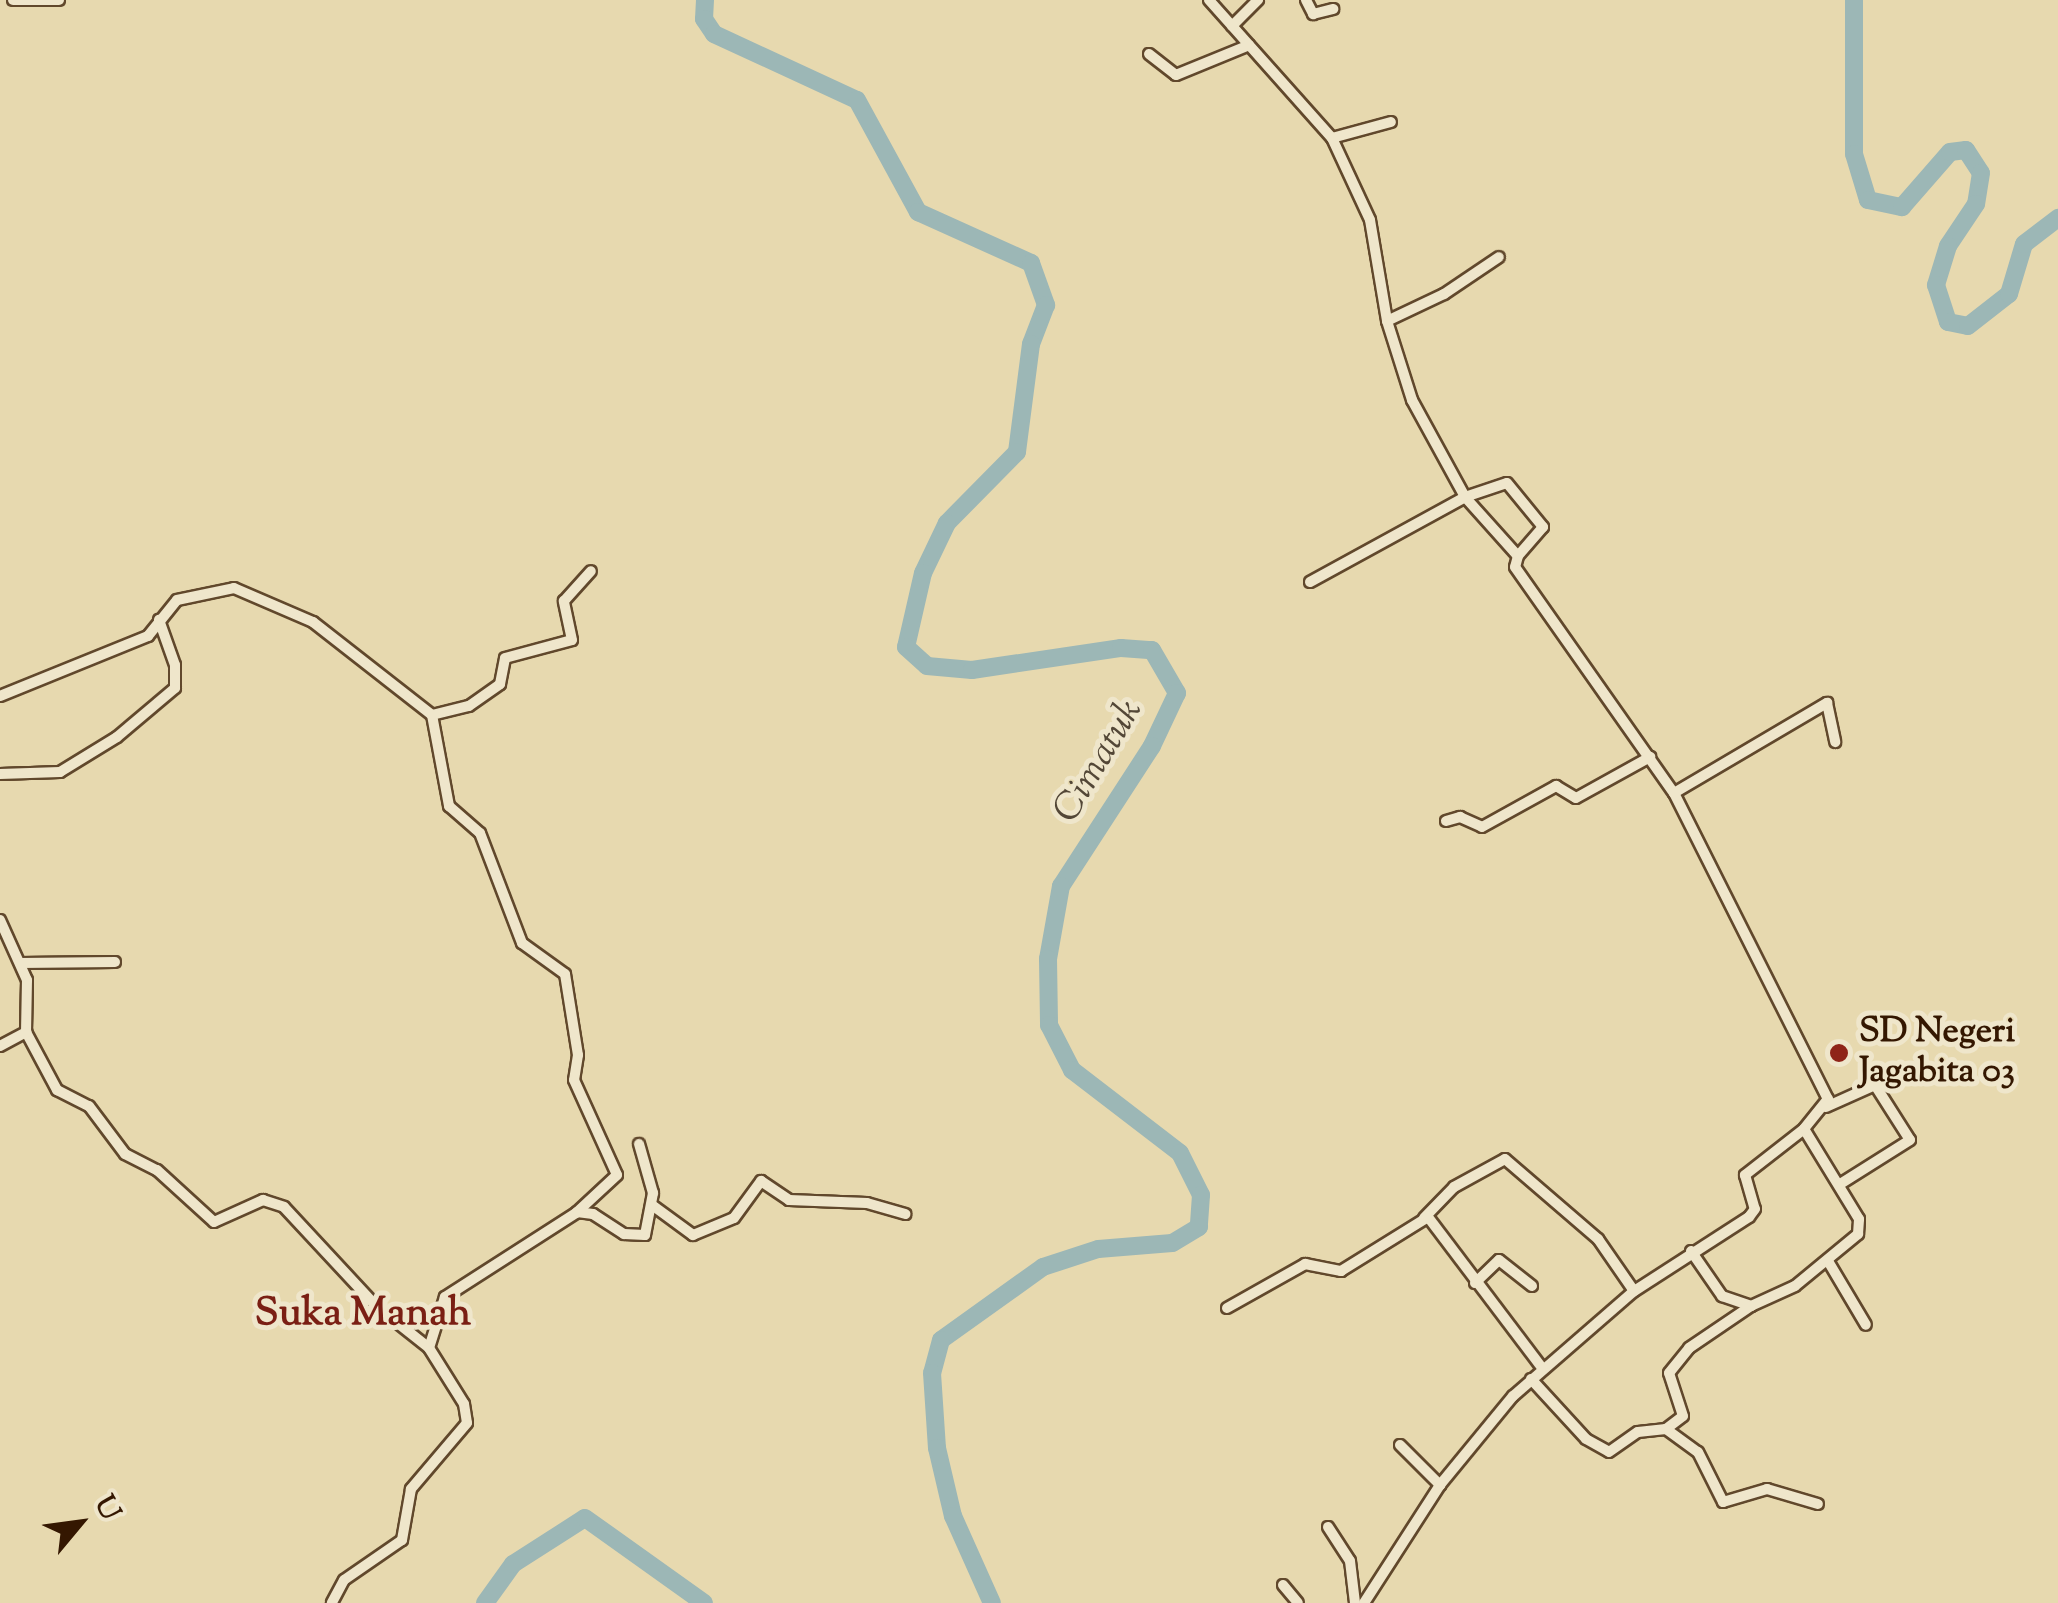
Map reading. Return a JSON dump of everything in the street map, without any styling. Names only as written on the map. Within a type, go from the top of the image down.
[{"type":"street","points":[[13,0],[58,0]]},
{"type":"street","points":[[1209,0],[1332,138],[1370,220],[1387,320],[1406,385],[1466,497],[1518,556]]},
{"type":"street","points":[[1232,26],[1258,0]]},
{"type":"street","points":[[1306,0],[1313,14],[1334,9]]},
{"type":"street","points":[[1149,54],[1176,75],[1249,46]]},
{"type":"street","points":[[1332,138],[1392,122]]},
{"type":"street","points":[[1387,320],[1444,294],[1499,257]]},
{"type":"street","points":[[1310,582],[1466,497],[1514,485],[1543,528],[1518,556],[1515,567],[1674,792],[1826,1089],[1826,1106]]},
{"type":"street","points":[[432,715],[472,704],[500,684],[505,658],[572,640],[564,601],[591,571]]},
{"type":"street","points":[[0,696],[148,636],[158,619],[178,600],[234,588],[260,595],[314,622],[432,715],[449,806],[480,833],[522,942],[565,974],[578,1055],[574,1080],[617,1174],[576,1213],[445,1298],[429,1348]]},
{"type":"street","points":[[0,774],[60,772],[118,737],[175,688],[175,665],[158,619]]},
{"type":"street","points":[[1674,792],[1822,704],[1831,706],[1835,742]]},
{"type":"street","points":[[1446,821],[1460,817],[1482,827],[1556,786],[1576,798],[1650,757]]},
{"type":"street","points":[[0,920],[27,980],[26,1032],[56,1090],[89,1106],[124,1154],[157,1170],[214,1222],[263,1200],[284,1207],[374,1305],[429,1348],[464,1404],[467,1423],[410,1489],[402,1540],[344,1580],[332,1603]]},
{"type":"street","points":[[20,963],[115,962]]},
{"type":"street","points":[[0,1046],[26,1032]]},
{"type":"street","points":[[1364,1603],[1440,1486],[1531,1379],[1634,1291],[1754,1212],[1745,1175],[1804,1129],[1826,1106],[1876,1085],[1910,1140],[1840,1184]]},
{"type":"street","points":[[1531,1379],[1586,1439],[1610,1452],[1638,1432],[1666,1429],[1683,1416],[1670,1373],[1689,1348],[1750,1306],[1828,1262],[1861,1229],[1840,1184],[1804,1129]]},
{"type":"street","points":[[576,1213],[636,1237],[647,1233],[652,1206],[639,1144]]},
{"type":"street","points":[[1227,1308],[1305,1264],[1341,1271],[1424,1218],[1454,1187],[1504,1159],[1598,1239],[1634,1291]]},
{"type":"street","points":[[652,1206],[692,1236],[734,1218],[761,1181],[789,1200],[867,1203],[906,1214]]},
{"type":"street","points":[[1424,1218],[1542,1368]]},
{"type":"street","points":[[1691,1251],[1722,1296],[1750,1306]]},
{"type":"street","points":[[1476,1283],[1499,1260],[1532,1286]]},
{"type":"street","points":[[1828,1262],[1866,1325]]},
{"type":"street","points":[[1666,1429],[1698,1452],[1723,1502],[1767,1490],[1818,1504]]},
{"type":"street","points":[[1400,1446],[1440,1486]]},
{"type":"street","points":[[1328,1527],[1350,1562],[1355,1603]]},
{"type":"street","points":[[1283,1584],[1298,1603]]},
{"type":"waterway","name":"Cimatuk","points":[[705,0],[704,19],[714,34],[857,100],[918,212],[1031,263],[1046,305],[1031,344],[1017,452],[947,523],[923,573],[906,647],[927,666],[972,670],[1121,648],[1152,650],[1177,693],[1152,746],[1061,886],[1048,959],[1049,1025],[1072,1070],[1180,1153],[1201,1195],[1199,1227],[1172,1243],[1098,1249],[1043,1267],[941,1340],[932,1373],[937,1448],[953,1516],[992,1603]]},
{"type":"waterway","points":[[1854,0],[1854,154],[1868,200],[1902,207],[1950,152],[1966,150],[1981,173],[1976,204],[1948,246],[1936,285],[1948,322],[1968,326],[2009,294],[2024,244],[2058,218]]},
{"type":"waterway","name":"Cimatuk","points":[[485,1603],[513,1564],[585,1518],[704,1603]]},
{"type":"place","name":"SD Negeri Jagabita 03","points":[[1839,1053]]},
{"type":"district","name":"Suka Manah","points":[[363,1315]]}]
